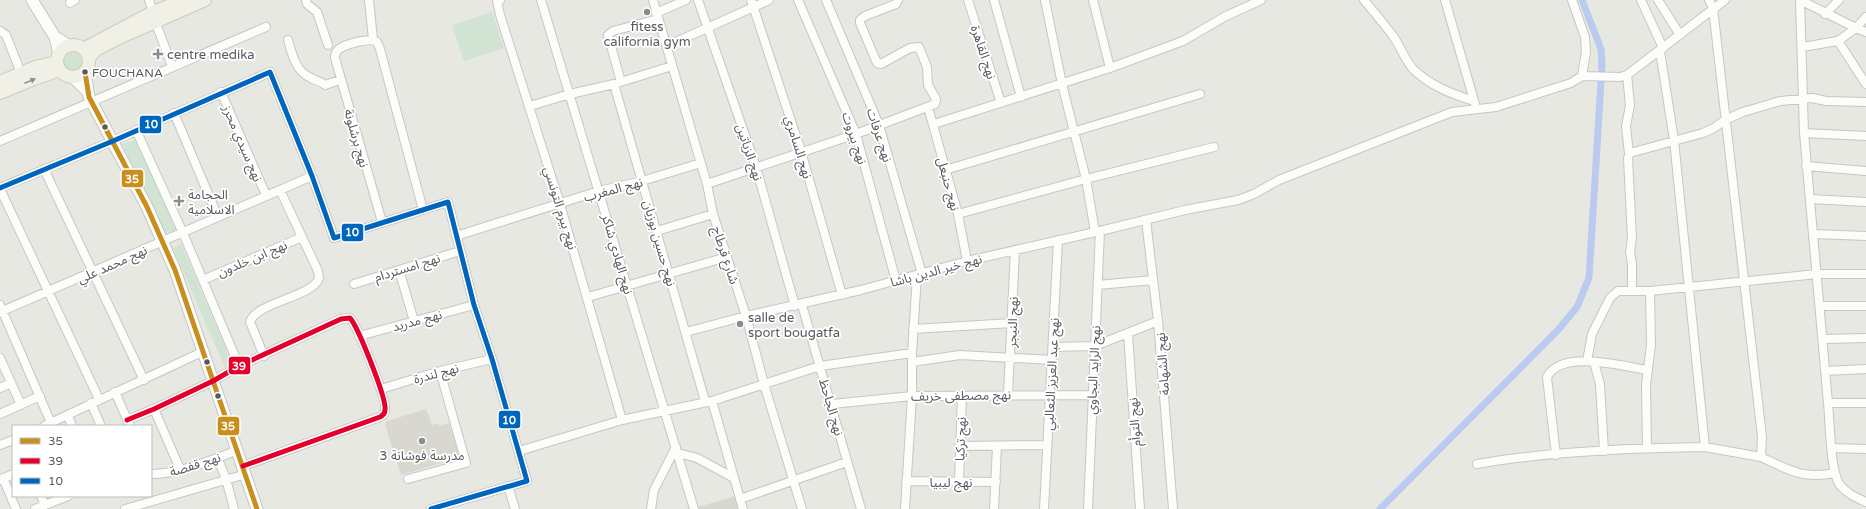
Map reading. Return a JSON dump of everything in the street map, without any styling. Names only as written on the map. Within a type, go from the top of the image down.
[{"type":"main road","points":[[32,0],[55,37],[59,62],[63,74],[72,77],[90,97],[144,200],[163,241],[186,299],[257,509]]},
{"type":"main road","points":[[86,53],[96,50],[184,0]]},
{"type":"main road","points":[[154,17],[205,0]]},
{"type":"main road","points":[[55,37],[70,46]]},
{"type":"main road","points":[[0,93],[34,79],[59,62],[66,47],[77,46],[86,53],[89,63],[82,75],[72,77]]},
{"type":"main road","points":[[0,82],[21,72],[59,62]]},
{"type":"main road","points":[[85,72],[90,97]]},
{"type":"street","points":[[149,0],[172,66]]},
{"type":"street","points":[[306,0],[307,4],[317,12],[328,45]]},
{"type":"street","points":[[369,0],[373,39],[377,42],[380,49],[423,210]]},
{"type":"street","name":"نهج بيرم التونسي","points":[[500,0],[497,1],[500,15],[560,204],[588,297],[622,420]]},
{"type":"street","name":"نهج الهادي شاكر","points":[[542,0],[694,509]]},
{"type":"street","name":"شارع قرطاج","points":[[653,0],[707,184],[713,214],[746,316],[764,384],[802,509]]},
{"type":"street","points":[[657,16],[686,0]]},
{"type":"street","name":"نهج الزياتين","points":[[698,0],[701,13],[708,28],[756,167],[798,305]]},
{"type":"street","points":[[667,46],[708,28],[752,3],[769,0]]},
{"type":"street","name":"نهج بيروت","points":[[798,0],[856,134],[896,281]]},
{"type":"street","name":"نهج عرفات","points":[[826,0],[879,125],[919,275]]},
{"type":"street","name":"نهج حنبعل","points":[[898,0],[896,4],[865,16],[860,20],[860,23],[877,63],[881,64],[910,48],[919,47],[927,67],[928,85],[936,99],[936,102],[930,106],[945,170],[958,214],[967,261]]},
{"type":"street","name":"نهج القاهرة","points":[[968,0],[1001,103]]},
{"type":"street","points":[[994,0],[1021,97]]},
{"type":"street","name":"نهج الرايد البجاوي","points":[[1046,0],[1062,84],[1075,132],[1097,232],[1098,285],[1088,509]]},
{"type":"street","points":[[1093,0],[1110,68]]},
{"type":"street","points":[[934,124],[1062,84],[1183,41],[1226,16],[1261,0]]},
{"type":"street","points":[[1364,0],[1394,37],[1410,66],[1415,71],[1449,93],[1474,101]]},
{"type":"street","points":[[1445,0],[1477,110]]},
{"type":"street","points":[[1572,0],[1585,37],[1586,52],[1584,75],[1612,77],[1627,75],[1725,0]]},
{"type":"street","points":[[1680,35],[1657,0],[1643,4],[1662,49],[1674,140],[1705,447]]},
{"type":"street","points":[[1709,0],[1713,8],[1762,437],[1761,457]]},
{"type":"street","points":[[1800,0],[1825,14],[1866,32]]},
{"type":"street","points":[[1800,0],[1806,166],[1814,234],[1822,339],[1835,473],[1843,488],[1854,497],[1866,502]]},
{"type":"street","points":[[1825,14],[1839,0]]},
{"type":"street","name":"نهج السامري","points":[[752,3],[801,151],[842,295]]},
{"type":"street","name":"نهج حسين بوزيان","points":[[657,16],[613,31],[608,35],[617,83],[642,181],[657,231],[667,274],[743,509]]},
{"type":"street","points":[[1802,47],[1838,41],[1856,28],[1866,17]]},
{"type":"street","points":[[1,139],[90,97],[172,66],[266,27]]},
{"type":"street","points":[[0,31],[6,35],[21,72]]},
{"type":"street","name":"نهج برشلونة","points":[[373,39],[340,48],[335,53],[335,58],[340,80],[382,222]]},
{"type":"street","points":[[288,40],[296,64],[309,78],[323,82],[325,85],[340,80]]},
{"type":"street","points":[[1838,41],[1866,84]]},
{"type":"street","points":[[530,106],[570,94],[617,83],[672,66]]},
{"type":"street","points":[[99,399],[47,292],[0,189],[270,72],[312,176],[334,238],[448,202],[474,305],[492,358],[527,481],[431,509]]},
{"type":"street","name":"نهج خير الدين باشا","points":[[686,332],[746,316],[842,295],[967,261],[1097,232],[1185,210],[1246,198],[1279,180],[1452,112],[1496,107],[1564,86],[1584,75]]},
{"type":"street","points":[[1627,75],[1630,105],[1626,126],[1629,154],[1632,291]]},
{"type":"street","name":"نهج سيدي محرز","points":[[221,92],[266,195]]},
{"type":"street","points":[[945,170],[1200,94]]},
{"type":"street","points":[[1629,154],[1634,151],[1711,130],[1725,120],[1762,106],[1803,98],[1816,98],[1826,101],[1866,102]]},
{"type":"street","points":[[707,184],[801,151],[856,134],[930,106]]},
{"type":"street","points":[[174,113],[218,217]]},
{"type":"street","points":[[136,130],[183,233],[239,366]]},
{"type":"street","points":[[1804,133],[1866,136]]},
{"type":"street","points":[[958,214],[1086,179],[1214,147]]},
{"type":"street","name":"نهج المغرب","points":[[456,236],[599,191],[642,181],[701,163]]},
{"type":"street","points":[[1806,166],[1866,171]]},
{"type":"street","points":[[44,169],[144,380]]},
{"type":"street","name":"نهج محمد علي","points":[[1,310],[94,272],[312,176]]},
{"type":"street","points":[[264,356],[250,322],[251,318],[262,310],[314,286],[319,278],[318,271],[280,190]]},
{"type":"street","points":[[1810,199],[1866,202]]},
{"type":"street","points":[[657,231],[713,214]]},
{"type":"street","name":"نهج الشهامة","points":[[1146,220],[1158,321],[1173,509]]},
{"type":"street","points":[[1814,234],[1866,236]]},
{"type":"street","name":"نهج ابن خلدون","points":[[203,280],[302,237]]},
{"type":"street","name":"نهج عبد العزيز الثعالبي","points":[[1044,509],[1046,445],[1053,347],[1058,240]]},
{"type":"street","name":"نهج النيجر","points":[[1008,394],[1011,358],[1015,250]]},
{"type":"street","name":"نهج امستردام","points":[[354,284],[460,251]]},
{"type":"street","points":[[588,297],[726,257]]},
{"type":"street","points":[[399,270],[414,321]]},
{"type":"street","points":[[1604,451],[1600,384],[1590,362],[1592,334],[1610,298],[1618,291],[1650,291],[1817,274],[1866,274]]},
{"type":"street","points":[[905,509],[912,396],[913,329],[919,275]]},
{"type":"street","points":[[1098,285],[1153,280]]},
{"type":"street","points":[[1647,448],[1645,401],[1647,370],[1651,345],[1650,291]]},
{"type":"street","name":"نهج مدريد","points":[[359,336],[474,305]]},
{"type":"street","name":"نهج الجاحظ","points":[[798,305],[832,404],[861,509]]},
{"type":"street","points":[[1820,306],[1866,306]]},
{"type":"street","points":[[1,310],[40,396],[48,424],[68,416],[99,399],[144,380],[204,351]]},
{"type":"street","points":[[115,392],[128,423],[213,381],[239,366],[350,318],[353,321],[386,408],[385,412],[380,417],[245,470],[226,479],[125,509]]},
{"type":"street","points":[[1053,347],[1095,346],[1158,321]]},
{"type":"street","points":[[913,329],[1012,323]]},
{"type":"street","name":"نهج التوأم","points":[[1128,334],[1140,509]]},
{"type":"street","points":[[1822,339],[1866,338]]},
{"type":"street","points":[[519,451],[622,420],[709,401],[820,366],[960,355],[1052,360]]},
{"type":"street","points":[[0,358],[21,405]]},
{"type":"street","name":"نهج لندرة","points":[[380,389],[440,370],[492,358]]},
{"type":"street","points":[[1556,455],[1547,377],[1555,368],[1568,362],[1590,362],[1647,370]]},
{"type":"street","points":[[1825,371],[1866,369]]},
{"type":"street","points":[[408,479],[466,463],[440,370]]},
{"type":"street","points":[[0,388],[11,383]]},
{"type":"street","name":"نهج مصطفى خريف","points":[[832,404],[912,396],[1008,394],[1092,395]]},
{"type":"street","points":[[0,414],[40,396]]},
{"type":"street","name":"نهج تركيا","points":[[958,482],[962,396]]},
{"type":"street","points":[[91,403],[101,425]]},
{"type":"street","points":[[1828,403],[1866,403]]},
{"type":"street","points":[[154,409],[180,469]]},
{"type":"street","points":[[68,416],[72,425]]},
{"type":"street","points":[[0,445],[12,440]]},
{"type":"street","points":[[960,446],[1046,445]]},
{"type":"street","points":[[994,509],[997,446]]},
{"type":"street","points":[[1477,464],[1511,458],[1604,451],[1647,448],[1705,447],[1761,457],[1805,475],[1816,476],[1835,473]]},
{"type":"street","points":[[1832,448],[1866,448]]},
{"type":"street","name":"نهج قفصة","points":[[152,474],[165,474],[218,459],[238,450]]},
{"type":"street","points":[[651,509],[654,490],[677,450],[698,458],[734,478]]},
{"type":"street","points":[[218,459],[226,479],[234,509]]},
{"type":"street","points":[[740,498],[848,462]]},
{"type":"street","points":[[12,474],[2,479],[16,509]]},
{"type":"street","name":"نهج ليبيا","points":[[906,481],[996,482]]},
{"type":"street","points":[[508,486],[515,509]]},
{"type":"street","points":[[41,497],[45,505]]},
{"type":"street","points":[[35,509],[65,497]]},
{"type":"shaded area","name":"مدرسة فوشانة 3","points":[[426,409],[432,425],[438,423],[440,426],[449,423],[458,451],[460,450],[461,457],[401,475],[385,424],[387,421]]},
{"type":"shaded area","points":[[736,496],[739,509],[699,509],[698,507]]},
{"type":"green space","points":[[492,12],[504,48],[464,61],[452,25]]},
{"type":"green space","points":[[71,51],[79,54],[82,62],[79,70],[71,73],[63,70],[60,62],[63,54]]},
{"type":"green space","points":[[135,140],[177,230],[166,233],[122,144]]},
{"type":"green space","points":[[181,244],[232,363],[225,368],[173,248]]},
{"type":"waterway","points":[[1380,509],[1558,330],[1577,307],[1589,278],[1602,65],[1601,49],[1582,0]]},
{"type":"transit line","name":"35","points":[[85,72],[89,97],[147,207],[175,270],[257,509]]},
{"type":"transit line","name":"10","points":[[0,188],[113,141],[270,72],[312,176],[334,238],[448,202],[474,305],[492,359],[527,481],[431,509]]},
{"type":"transit line","name":"39","points":[[127,420],[154,409],[213,381],[239,366],[341,319],[350,318],[359,335],[382,392],[385,410],[383,415],[243,466]]},
{"type":"place","name":"fitess california gym","points":[[647,12]]},
{"type":"place","name":"centre medika","points":[[158,54]]},
{"type":"place","name":"FOUCHANA","points":[[85,72]]},
{"type":"place","name":"الحجامة الاسلامية","points":[[179,201]]},
{"type":"place","name":"salle de sport bougatfa","points":[[740,324]]},
{"type":"place","name":"مدرسة فوشانة 3","points":[[422,441]]}]
